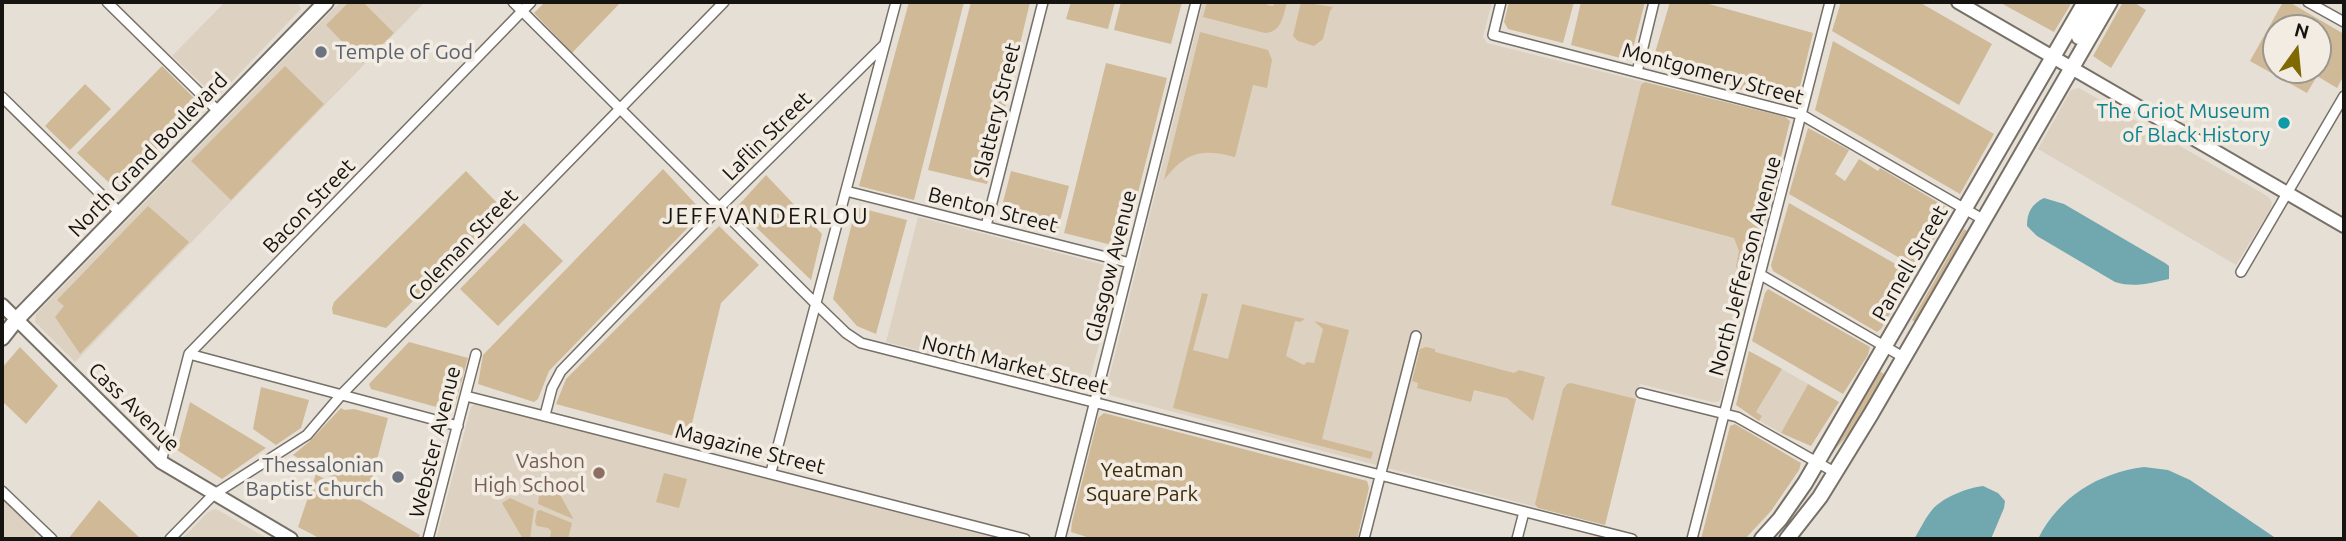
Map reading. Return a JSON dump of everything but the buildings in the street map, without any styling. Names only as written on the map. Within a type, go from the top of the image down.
[{"type":"main road","name":"Parnell Street","points":[[1762,539],[1786,511],[1817,462],[2085,2]]},
{"type":"main road","points":[[2072,68],[2074,47],[2097,2]]},
{"type":"main road","name":"Parnell Street","points":[[1787,539],[1836,473],[2110,2]]},
{"type":"main road","name":"North Grand Boulevard","points":[[2,338],[17,319],[219,112],[317,5]]},
{"type":"street","points":[[107,2],[219,112]]},
{"type":"street","name":"North Market Street","points":[[513,2],[816,304],[846,333],[861,343],[1632,539]]},
{"type":"street","name":"Bacon Street","points":[[160,462],[189,354],[531,2]]},
{"type":"street","name":"Coleman Street","points":[[170,539],[213,495],[307,435],[342,394],[724,2]]},
{"type":"street","points":[[771,472],[896,2]]},
{"type":"street","name":"Slattery Street","points":[[986,226],[1043,2]]},
{"type":"street","name":"Glasgow Avenue","points":[[1063,539],[1196,2]]},
{"type":"street","name":"Montgomery Street","points":[[1501,2],[1493,35],[1802,115],[1984,219]]},
{"type":"street","points":[[1637,72],[1654,2]]},
{"type":"street","name":"North Jefferson Avenue","points":[[1692,539],[1830,2]]},
{"type":"street","points":[[1958,2],[2344,226]]},
{"type":"street","points":[[2308,2],[2344,22]]},
{"type":"street","name":"Laflin Street","points":[[545,415],[552,388],[561,371],[719,208],[885,44]]},
{"type":"street","points":[[2241,272],[2344,96]]},
{"type":"street","points":[[2,97],[120,213]]},
{"type":"street","name":"Benton Street","points":[[846,191],[1130,263]]},
{"type":"street","points":[[1761,275],[1903,358]]},
{"type":"street","name":"Cass Avenue","points":[[2,304],[160,462],[290,539]]},
{"type":"street","points":[[1364,539],[1416,335]]},
{"type":"street","points":[[189,354],[458,426]]},
{"type":"street","name":"Webster Avenue","points":[[428,539],[476,354]]},
{"type":"street","points":[[1641,393],[1741,419],[1836,473]]},
{"type":"street","name":"Magazine Street","points":[[466,396],[1025,539]]},
{"type":"street","points":[[2,491],[52,539]]},
{"type":"street","points":[[1517,539],[1524,512]]},
{"type":"shaded area","points":[[225,2],[297,2],[301,9],[220,94],[215,96],[172,56]]},
{"type":"shaded area","points":[[340,2],[425,2],[75,362],[35,322],[36,314]]},
{"type":"shaded area","points":[[1203,2],[1492,2],[1483,37],[1487,43],[1785,117],[1790,121],[1720,400],[1712,402],[1640,384],[1605,525],[1105,394]]},
{"type":"shaded area","points":[[2079,88],[2269,197],[2272,203],[2270,210],[2236,265],[2038,149],[2071,90]]},
{"type":"shaded area","points":[[918,217],[1117,268],[1118,275],[1086,392],[886,342]]},
{"type":"shaded area","points":[[1782,369],[1808,384],[1781,433],[1753,417]]},
{"type":"shaded area","name":"Vashon High School","points":[[475,404],[999,539],[436,539],[471,407]]},
{"type":"shaded area","points":[[2,498],[37,533],[32,539],[2,539]]},
{"type":"shaded area","points":[[215,509],[268,539],[182,539],[208,512]]},
{"type":"green space","points":[[349,2],[363,2],[394,33],[363,63],[326,25]]},
{"type":"green space","points":[[545,2],[621,2],[572,53],[534,13]]},
{"type":"green space","points":[[909,2],[964,2],[914,200],[859,186]]},
{"type":"green space","points":[[971,2],[1030,2],[987,184],[928,170]]},
{"type":"green space","points":[[1071,2],[1115,2],[1108,29],[1066,19]]},
{"type":"green space","points":[[1121,2],[1182,2],[1171,44],[1114,30]]},
{"type":"green space","points":[[1207,2],[1268,2],[1267,5],[1273,6],[1275,2],[1287,2],[1278,26],[1265,33],[1203,17]]},
{"type":"green space","points":[[1301,2],[1333,7],[1323,39],[1314,46],[1298,41],[1293,36]]},
{"type":"green space","points":[[1509,2],[1574,2],[1563,43],[1508,29],[1504,22]]},
{"type":"green space","points":[[1581,2],[1645,2],[1628,60],[1571,45]]},
{"type":"green space","points":[[1670,2],[1702,2],[1813,33],[1796,103],[1669,72],[1670,68],[1652,63]]},
{"type":"green space","points":[[1841,2],[1919,2],[1992,44],[1959,105],[1832,31]]},
{"type":"green space","points":[[1999,2],[2072,2],[2054,32]]},
{"type":"green space","points":[[2123,2],[2133,2],[2146,10],[2111,68],[2093,56]]},
{"type":"green space","points":[[2283,2],[2289,2],[2310,14],[2276,14]]},
{"type":"green space","points":[[2332,27],[2344,34],[2344,75],[2337,88],[2330,84]]},
{"type":"green space","points":[[1200,32],[1268,50],[1272,60],[1267,88],[1253,85],[1235,157],[1213,153],[1195,155],[1180,163],[1164,180]]},
{"type":"green space","points":[[2262,40],[2262,68],[2250,61]]},
{"type":"green space","points":[[1833,41],[1994,134],[1960,194],[1815,110]]},
{"type":"green space","points":[[1106,63],[1167,78],[1124,248],[1064,233]]},
{"type":"green space","points":[[162,66],[200,104],[117,190],[77,153]]},
{"type":"green space","points":[[285,66],[324,104],[231,200],[191,161]]},
{"type":"green space","points":[[1645,82],[1785,117],[1790,121],[1752,274],[1736,267],[1739,251],[1734,238],[1611,205],[1641,85]]},
{"type":"green space","points":[[85,84],[111,109],[70,150],[45,126]]},
{"type":"green space","points":[[2291,84],[2312,84],[2307,93]]},
{"type":"green space","points":[[1808,128],[1849,150],[1835,174],[1845,181],[1859,159],[1878,171],[1880,168],[1951,210],[1917,268],[1789,194]]},
{"type":"green space","points":[[663,169],[703,212],[549,371],[538,399],[534,402],[478,384],[483,355]]},
{"type":"green space","points":[[466,171],[504,210],[386,328],[333,314],[334,302]]},
{"type":"green space","points":[[1011,171],[1069,186],[1057,233],[999,218]]},
{"type":"green space","points":[[766,175],[822,234],[811,280],[736,208]]},
{"type":"green space","points":[[1789,203],[1913,274],[1877,332],[1773,271],[1771,265]]},
{"type":"green space","points":[[148,206],[189,242],[80,354],[55,317],[64,306],[57,300]]},
{"type":"green space","points":[[856,207],[907,220],[876,334],[857,326],[833,299]]},
{"type":"green space","points":[[524,223],[563,261],[498,326],[460,289]]},
{"type":"green space","points":[[719,226],[759,265],[721,303],[688,440],[556,404],[566,379]]},
{"type":"green space","points":[[1964,229],[1969,232],[1917,323],[1912,320]]},
{"type":"green space","points":[[1768,289],[1870,347],[1868,355],[1843,394],[1752,341]]},
{"type":"green space","points":[[1202,293],[1208,294],[1193,350],[1228,359],[1242,304],[1305,319],[1295,321],[1286,356],[1304,365],[1307,362],[1314,363],[1323,329],[1314,321],[1349,330],[1322,439],[1373,452],[1371,459],[1173,408]]},
{"type":"green space","points":[[409,342],[468,358],[454,409],[451,411],[371,389],[369,384]]},
{"type":"green space","points":[[20,347],[58,386],[26,424],[2,401],[2,368]]},
{"type":"green space","points":[[1420,349],[1435,349],[1435,352],[1514,373],[1519,370],[1545,377],[1533,421],[1507,398],[1474,390],[1471,402],[1417,388],[1418,383],[1412,381]]},
{"type":"green space","points":[[1749,351],[1782,369],[1756,412],[1762,416],[1759,421],[1736,405]]},
{"type":"green space","points":[[1879,371],[1886,375],[1853,429],[1832,453],[1829,451]]},
{"type":"green space","points":[[1571,383],[1636,399],[1605,525],[1538,508],[1535,504],[1563,389]]},
{"type":"green space","points":[[1808,384],[1839,402],[1811,446],[1781,433]]},
{"type":"green space","points":[[261,387],[309,400],[301,428],[276,445],[253,429]]},
{"type":"green space","points":[[190,402],[266,448],[222,479],[177,450]]},
{"type":"green space","points":[[341,408],[388,418],[367,497],[293,455]]},
{"type":"green space","name":"Yeatman Square Park","points":[[1104,413],[1367,481],[1369,488],[1357,539],[1093,539],[1071,532],[1098,418]]},
{"type":"green space","points":[[1735,424],[1801,463],[1799,470],[1771,511],[1745,539],[1701,539],[1730,426]]},
{"type":"green space","points":[[664,473],[687,479],[679,508],[656,502]]},
{"type":"green space","points":[[316,474],[420,535],[418,539],[321,539],[298,527]]},
{"type":"green space","points":[[549,475],[573,519],[538,504],[541,480]]},
{"type":"green space","points":[[510,498],[534,509],[530,539],[523,539],[502,503]]},
{"type":"green space","points":[[99,500],[141,539],[68,539]]},
{"type":"green space","points":[[537,511],[572,523],[568,539],[550,539],[551,531],[548,528],[537,526]]},
{"type":"water","points":[[2044,198],[2064,204],[2165,263],[2169,266],[2169,279],[2135,285],[2115,282],[2037,236],[2027,226],[2028,217],[2033,206]]},
{"type":"water","points":[[2144,467],[2168,470],[2190,480],[2277,539],[2038,539],[2057,511],[2082,490],[2111,475]]},
{"type":"water","points":[[1983,486],[1998,493],[2005,501],[1991,539],[1914,539],[1932,510],[1942,501]]},
{"type":"place","name":"Temple of God","points":[[321,52]]},
{"type":"place","name":"The Griot Museum of Black History","points":[[2284,123]]},
{"type":"place","name":"Vashon High School","points":[[599,473]]},
{"type":"place","name":"Thessalonian Baptist Church","points":[[398,477]]},
{"type":"district","name":"JEFFVANDERLOU","points":[[766,216]]}]
